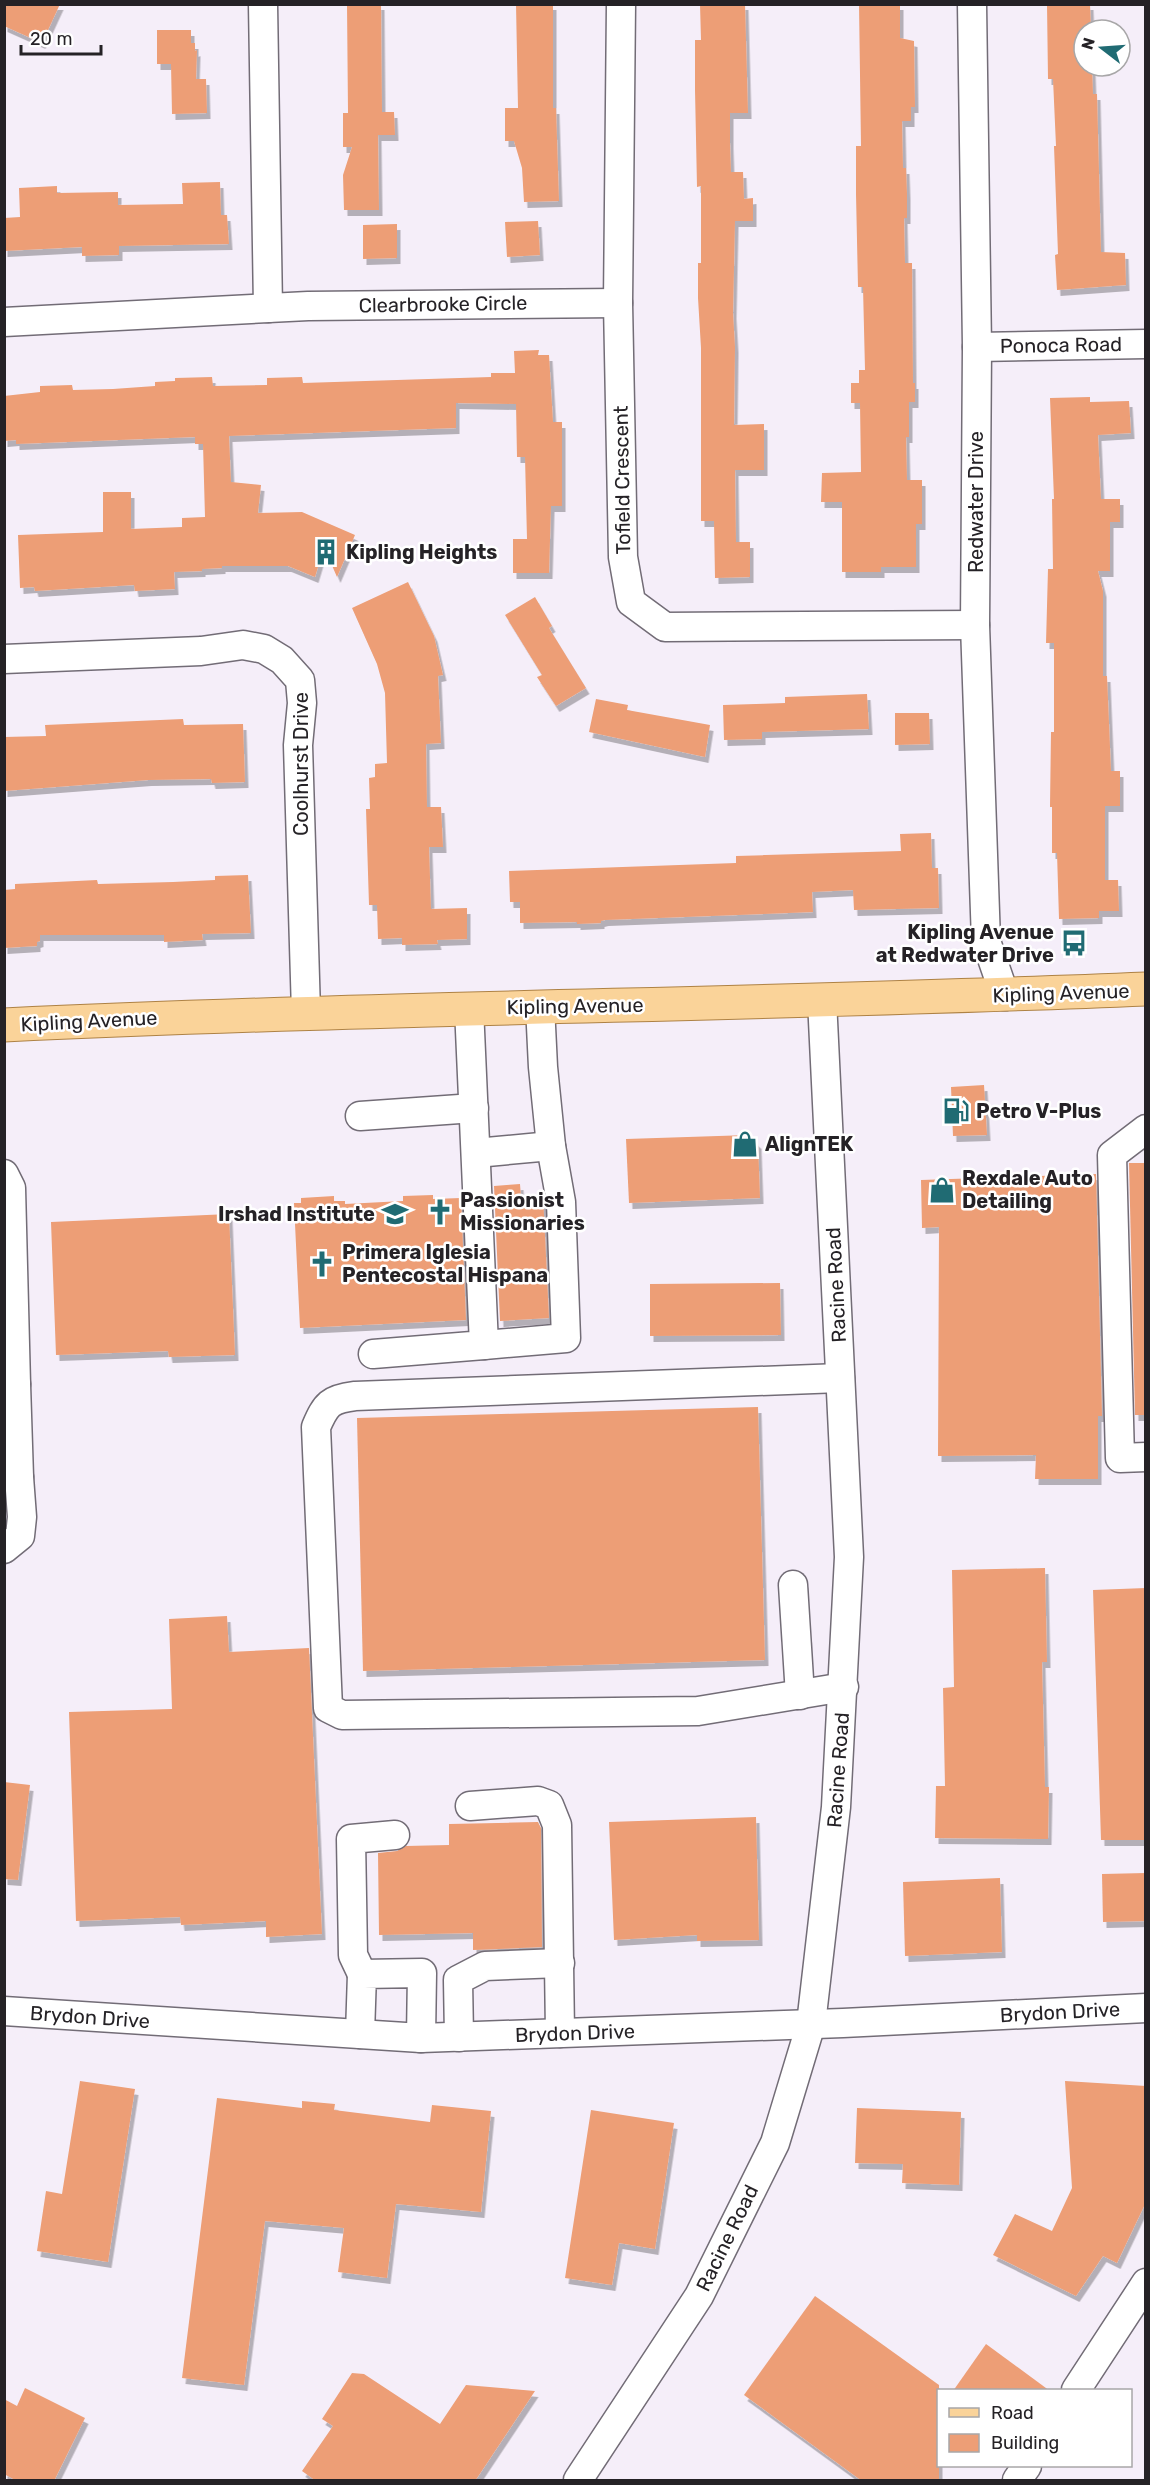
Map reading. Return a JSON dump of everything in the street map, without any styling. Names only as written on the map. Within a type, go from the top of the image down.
[{"type":"main road","name":"Kipling Avenue","points":[[4,1025],[306,1012],[1005,996],[1146,989]]},
{"type":"street","points":[[263,4],[268,308]]},
{"type":"street","name":"Tofield Crescent","points":[[621,4],[618,303],[623,557],[631,602],[665,627],[975,625]]},
{"type":"street","name":"Redwater Drive","points":[[972,4],[977,347],[975,625],[986,941],[1005,996]]},
{"type":"street","name":"Clearbrooke Circle","points":[[4,322],[268,308],[618,303]]},
{"type":"street","name":"Ponoca Road","points":[[977,347],[1146,344]]},
{"type":"street","name":"Coolhurst Drive","points":[[4,660],[201,651],[243,645],[264,649],[282,660],[300,680],[302,703],[298,745],[306,1012]]},
{"type":"street","name":"Racine Road","points":[[578,2481],[699,2296],[775,2143],[811,2024],[836,1807],[849,1557],[822,1000]]},
{"type":"street","points":[[373,1354],[566,1338],[561,1202],[551,1146],[540,1006]]},
{"type":"street","points":[[469,1008],[484,1345]]},
{"type":"street","points":[[360,1116],[474,1108]]},
{"type":"street","points":[[1132,1458],[1112,1155],[1146,1129]]},
{"type":"street","points":[[476,1153],[551,1146]]},
{"type":"street","points":[[4,1174],[11,1188],[12,1469],[22,1517],[20,1536],[4,1549]]},
{"type":"street","points":[[840,1378],[355,1396],[337,1398],[324,1408],[316,1426],[328,1708],[342,1716],[698,1711],[844,1687]]},
{"type":"street","points":[[793,1585],[800,1695]]},
{"type":"street","points":[[470,1806],[538,1802],[549,1805],[557,1825],[560,2033]]},
{"type":"street","points":[[360,2034],[362,1974],[353,1955],[351,1839],[395,1835]]},
{"type":"street","points":[[459,2037],[458,1980],[485,1966],[560,1963]]},
{"type":"street","points":[[362,1974],[422,1973],[421,2038]]},
{"type":"street","name":"Brydon Drive","points":[[4,2011],[421,2038],[811,2024],[1146,2008]]},
{"type":"street","points":[[1077,2389],[1146,2283]]},
{"type":"street","points":[[1017,2481],[1026,2467]]},
{"type":"building","points":[[4,4],[60,4],[42,43],[4,26]]},
{"type":"building","points":[[347,4],[381,4],[382,112],[394,112],[395,135],[378,135],[379,210],[344,210],[343,175],[352,147],[343,147],[343,113],[348,113]]},
{"type":"building","points":[[516,4],[553,4],[553,108],[556,108],[559,201],[524,202],[522,168],[514,141],[505,141],[505,108],[518,108]]},
{"type":"building","points":[[700,4],[745,4],[748,113],[730,113],[730,143],[731,172],[743,172],[744,199],[753,198],[753,221],[735,221],[734,425],[764,424],[764,470],[735,470],[736,542],[750,542],[750,577],[715,578],[714,521],[701,521],[701,348],[698,263],[701,263],[701,186],[697,187],[695,90],[695,40],[701,40]]},
{"type":"building","points":[[859,4],[900,4],[900,38],[914,41],[915,107],[911,107],[911,121],[902,121],[903,168],[906,168],[907,194],[907,218],[904,218],[905,263],[912,263],[913,383],[915,383],[915,402],[909,402],[909,437],[906,437],[907,480],[922,480],[922,524],[916,524],[916,567],[881,567],[881,572],[842,572],[842,502],[821,502],[822,473],[861,472],[860,403],[851,403],[851,383],[859,383],[859,370],[865,370],[863,287],[858,287],[856,194],[856,146],[861,146]]},
{"type":"building","points":[[1047,4],[1090,4],[1091,18],[1072,18],[1072,78],[1092,78],[1093,94],[1097,94],[1101,252],[1125,253],[1126,285],[1057,290],[1054,146],[1056,146],[1053,79],[1048,79]]},
{"type":"building","points":[[157,30],[191,30],[191,43],[195,43],[195,51],[197,50],[196,79],[206,79],[207,113],[172,114],[171,64],[157,64]]},
{"type":"building","points":[[220,182],[221,215],[227,215],[229,244],[119,246],[119,255],[82,256],[82,247],[4,251],[4,218],[20,217],[19,188],[57,186],[57,193],[118,192],[118,205],[183,204],[182,183]]},
{"type":"building","points":[[538,221],[540,255],[507,257],[505,222]]},
{"type":"building","points":[[397,224],[397,258],[363,259],[363,225]]},
{"type":"building","points":[[539,350],[538,355],[549,355],[553,422],[562,422],[562,506],[551,506],[549,573],[513,573],[513,539],[527,539],[525,457],[517,457],[516,404],[456,403],[456,428],[229,436],[231,482],[261,485],[258,513],[302,512],[355,535],[337,577],[324,547],[315,577],[288,566],[222,566],[222,568],[202,569],[202,571],[174,572],[175,589],[135,591],[134,585],[35,591],[34,587],[20,588],[18,535],[103,532],[103,492],[131,492],[131,529],[182,527],[182,518],[205,517],[203,444],[195,444],[195,437],[16,444],[16,440],[4,441],[4,396],[40,392],[40,386],[72,385],[73,390],[113,389],[155,386],[155,382],[175,381],[175,378],[212,377],[213,386],[267,385],[267,378],[302,377],[303,383],[491,377],[491,373],[515,373],[514,351]]},
{"type":"building","points":[[1090,397],[1090,402],[1129,401],[1131,433],[1098,435],[1101,499],[1120,499],[1120,522],[1110,522],[1110,571],[1098,571],[1103,591],[1103,676],[1107,676],[1111,771],[1120,771],[1120,806],[1105,806],[1105,880],[1118,880],[1119,911],[1099,911],[1099,918],[1059,919],[1057,853],[1052,853],[1052,807],[1050,807],[1051,732],[1054,732],[1054,643],[1046,643],[1048,569],[1053,569],[1052,499],[1054,499],[1050,398]]},
{"type":"building","points":[[408,582],[434,636],[443,675],[438,676],[441,743],[426,744],[427,807],[441,807],[443,847],[429,847],[431,909],[467,908],[467,939],[437,940],[438,944],[402,945],[402,938],[378,939],[377,905],[369,905],[366,809],[370,809],[369,778],[375,777],[375,764],[387,763],[385,693],[377,664],[352,608]]},
{"type":"building","points":[[535,597],[552,626],[549,628],[586,688],[556,706],[537,677],[542,675],[505,615]]},
{"type":"building","points":[[867,694],[869,729],[762,732],[762,739],[724,740],[723,705],[785,703],[785,697]]},
{"type":"building","points":[[596,699],[628,705],[627,710],[710,725],[705,757],[589,732]]},
{"type":"building","points":[[895,713],[929,713],[930,744],[895,745]]},
{"type":"building","points":[[183,719],[184,725],[243,724],[245,782],[212,783],[211,779],[148,780],[4,791],[4,737],[46,736],[45,725]]},
{"type":"building","points":[[931,833],[932,868],[938,868],[939,908],[854,910],[853,890],[812,892],[813,912],[605,920],[601,923],[577,924],[577,922],[520,923],[520,902],[510,902],[509,871],[736,863],[736,856],[901,851],[900,834]]},
{"type":"building","points":[[248,875],[251,933],[202,934],[203,940],[164,942],[164,935],[40,935],[37,946],[4,948],[4,890],[15,889],[15,884],[97,880],[98,884],[173,882],[215,880],[215,876]]},
{"type":"building","points":[[984,1085],[987,1135],[953,1136],[951,1087]]},
{"type":"building","points":[[749,1135],[758,1143],[760,1198],[629,1203],[626,1139]]},
{"type":"building","points":[[1129,1163],[1146,1163],[1146,1415],[1135,1415]]},
{"type":"building","points":[[1096,1174],[1102,1416],[1098,1416],[1098,1479],[1035,1479],[1036,1455],[938,1456],[939,1227],[922,1228],[921,1180]]},
{"type":"building","points":[[520,1184],[521,1197],[543,1195],[549,1318],[500,1321],[494,1186]]},
{"type":"building","points":[[433,1195],[433,1199],[461,1198],[466,1320],[300,1328],[294,1203],[301,1203],[301,1198],[334,1196],[334,1201],[345,1201],[345,1204],[403,1201],[403,1196]]},
{"type":"building","points":[[229,1214],[235,1355],[169,1357],[168,1351],[56,1355],[51,1222]]},
{"type":"building","points":[[780,1283],[781,1335],[650,1336],[650,1284]]},
{"type":"building","points":[[758,1407],[765,1660],[363,1671],[357,1418]]},
{"type":"building","points":[[1045,1568],[1047,1662],[1042,1662],[1045,1787],[1049,1787],[1048,1839],[935,1838],[936,1786],[945,1786],[943,1688],[954,1687],[952,1570]]},
{"type":"building","points":[[1146,1588],[1146,1840],[1101,1840],[1093,1590]]},
{"type":"building","points":[[227,1616],[229,1652],[309,1648],[322,1934],[266,1937],[266,1921],[181,1925],[180,1917],[76,1921],[69,1712],[172,1709],[169,1619]]},
{"type":"building","points":[[4,1782],[30,1785],[18,1880],[4,1879]]},
{"type":"building","points":[[756,1817],[759,1940],[697,1941],[697,1935],[614,1940],[609,1822]]},
{"type":"building","points":[[538,1822],[541,1828],[542,1947],[473,1950],[473,1933],[379,1935],[378,1853],[397,1851],[406,1846],[449,1845],[449,1824]]},
{"type":"building","points":[[1146,1873],[1146,1921],[1103,1922],[1102,1874]]},
{"type":"building","points":[[1000,1878],[1002,1952],[905,1956],[903,1882]]},
{"type":"building","points":[[80,2081],[135,2089],[108,2262],[37,2251],[46,2191],[62,2194]]},
{"type":"building","points":[[1065,2081],[1146,2086],[1146,2202],[1117,2263],[1103,2256],[1076,2296],[993,2255],[1015,2214],[1052,2231],[1072,2188]]},
{"type":"building","points":[[217,2098],[302,2108],[302,2101],[335,2104],[334,2110],[430,2122],[432,2105],[491,2111],[481,2212],[396,2204],[387,2278],[338,2272],[344,2228],[265,2221],[244,2385],[182,2378]]},
{"type":"building","points":[[857,2108],[961,2112],[959,2185],[902,2183],[903,2164],[855,2163]]},
{"type":"building","points":[[591,2110],[674,2123],[655,2249],[619,2243],[612,2285],[565,2278]]},
{"type":"building","points":[[815,2296],[939,2385],[937,2389],[937,2467],[939,2467],[939,2481],[862,2481],[744,2395]]},
{"type":"building","points":[[986,2344],[1047,2389],[954,2389]]},
{"type":"building","points":[[352,2373],[364,2374],[440,2424],[466,2385],[535,2391],[475,2481],[316,2481],[302,2471],[333,2426],[322,2419]]},
{"type":"building","points":[[25,2388],[85,2418],[54,2481],[17,2481],[4,2474],[4,2399],[17,2406]]},
{"type":"place","name":"Kipling Heights","points":[[326,552]]},
{"type":"place","name":"Kipling Avenue at Redwater Drive","points":[[1074,943]]},
{"type":"place","name":"Petro V-Plus","points":[[956,1111]]},
{"type":"place","name":"AlignTEK","points":[[745,1144]]},
{"type":"place","name":"Rexdale Auto Detailing","points":[[942,1190]]},
{"type":"place","name":"Passionist Missionaries","points":[[440,1212]]},
{"type":"place","name":"Irshad Institute","points":[[395,1214]]},
{"type":"place","name":"Primera Iglesia Pentecostal Hispana","points":[[322,1264]]}]
